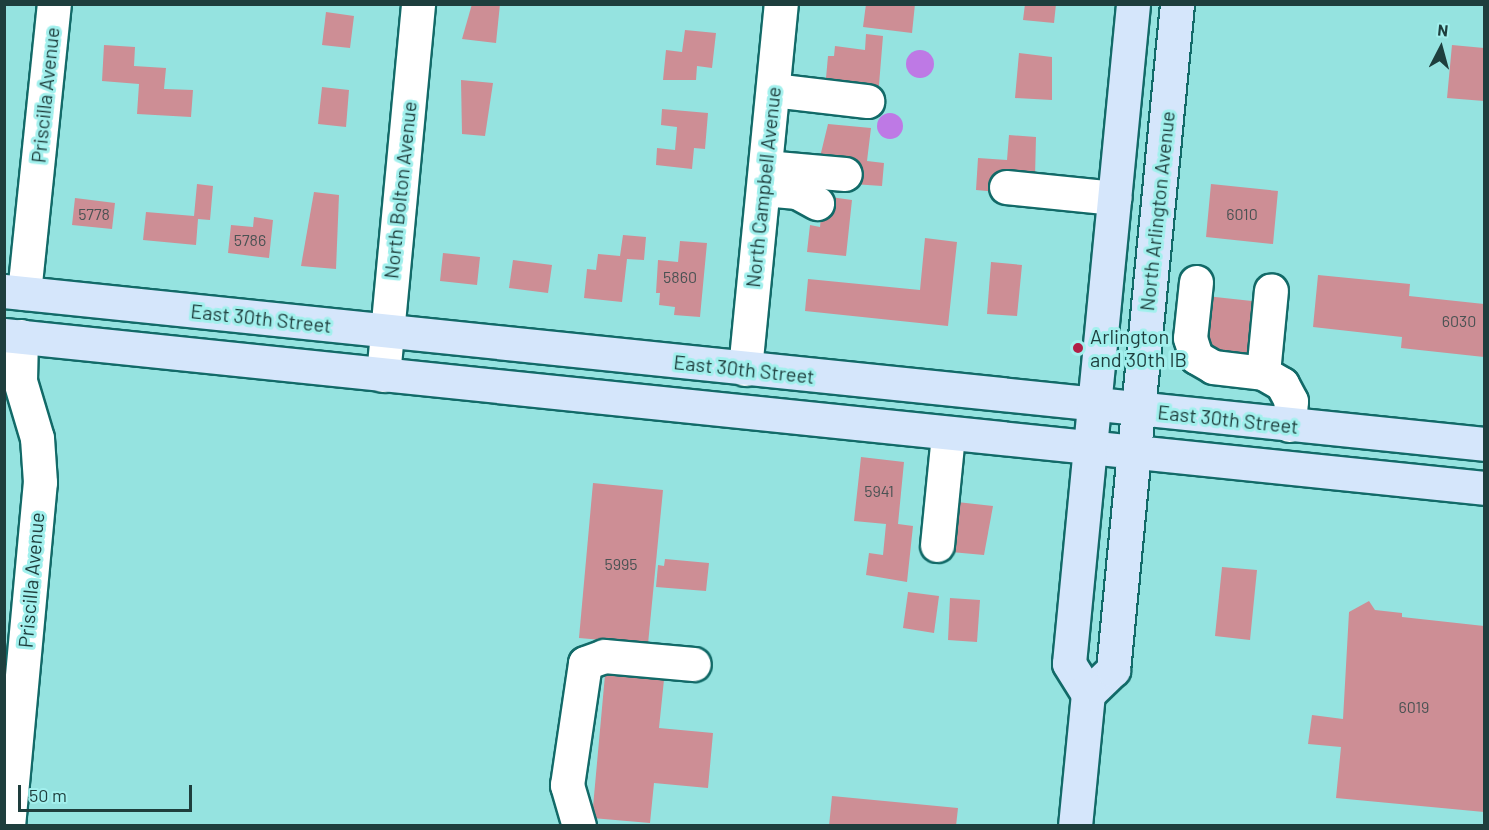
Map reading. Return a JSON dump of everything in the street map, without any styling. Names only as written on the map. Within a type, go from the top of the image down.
[{"type":"main road","points":[[1075,825],[1088,694],[1069,663],[1133,4]]},
{"type":"main road","name":"North Arlington Avenue","points":[[1088,694],[1113,670],[1177,4]]},
{"type":"main road","name":"East 30th Street","points":[[14,292],[1094,406],[1485,444]]},
{"type":"main road","points":[[13,336],[1485,488]]},
{"type":"street","name":"Priscilla Avenue","points":[[14,292],[54,4]]},
{"type":"street","name":"North Bolton Avenue","points":[[383,375],[418,4]]},
{"type":"street","name":"North Campbell Avenue","points":[[745,369],[781,4]]},
{"type":"street","points":[[772,90],[867,101]]},
{"type":"street","points":[[764,178],[845,174]]},
{"type":"street","points":[[764,178],[798,192],[817,203]]},
{"type":"street","points":[[1006,187],[1114,198]]},
{"type":"street","points":[[1196,282],[1190,339],[1196,357],[1213,367],[1263,373],[1282,384],[1291,401],[1289,425]]},
{"type":"street","points":[[1263,373],[1271,290]]},
{"type":"street","name":"Priscilla Avenue","points":[[8,825],[16,627],[40,462],[22,392],[13,336]]},
{"type":"street","points":[[938,545],[948,434]]},
{"type":"street","points":[[579,825],[567,784],[585,663],[604,656],[694,664]]},
{"type":"shaded area","points":[[920,50],[930,54],[934,64],[930,74],[920,78],[910,74],[906,64],[910,54]]},
{"type":"shaded area","points":[[890,113],[899,117],[903,126],[899,135],[890,139],[881,135],[877,126],[881,117]]},
{"type":"building","points":[[472,4],[500,4],[496,43],[462,39]]},
{"type":"building","points":[[866,4],[915,4],[912,33],[863,27]]},
{"type":"building","points":[[1025,4],[1056,4],[1054,23],[1023,20]]},
{"type":"building","points":[[326,12],[354,16],[350,48],[322,45]]},
{"type":"building","points":[[685,30],[716,33],[712,68],[697,66],[696,80],[663,80],[666,50],[682,52]]},
{"type":"building","points":[[866,34],[883,36],[878,97],[848,94],[850,81],[826,78],[828,56],[834,56],[835,46],[865,50]]},
{"type":"building","points":[[104,45],[135,47],[134,66],[166,68],[164,89],[193,90],[191,117],[137,114],[139,84],[102,81]]},
{"type":"building","points":[[1452,45],[1484,48],[1484,101],[1447,98]]},
{"type":"building","points":[[1019,53],[1052,57],[1052,100],[1015,98]]},
{"type":"building","points":[[461,80],[493,83],[485,136],[462,134]]},
{"type":"building","points":[[322,87],[349,90],[346,127],[318,124]]},
{"type":"building","points":[[662,109],[708,113],[705,149],[694,148],[692,169],[656,165],[657,148],[675,150],[677,127],[661,125]]},
{"type":"building","points":[[828,124],[871,128],[867,161],[884,163],[882,186],[853,184],[856,161],[820,157]]},
{"type":"building","points":[[1009,135],[1036,137],[1035,177],[998,192],[976,190],[978,158],[1007,160]]},
{"type":"building","points":[[197,184],[213,186],[210,220],[198,219],[196,245],[143,240],[146,212],[194,216]]},
{"type":"building","points":[[1211,184],[1278,191],[1273,244],[1206,237]]},
{"type":"building","points":[[314,192],[339,195],[336,269],[301,266]]},
{"type":"building","points":[[823,196],[852,200],[846,256],[807,252],[810,225],[820,227]]},
{"type":"building","points":[[75,198],[115,203],[112,229],[72,225]]},
{"type":"building","points":[[254,217],[273,220],[269,258],[228,253],[231,225],[253,227]]},
{"type":"building","points":[[623,235],[646,237],[644,260],[627,259],[622,302],[584,298],[587,269],[596,270],[598,254],[620,256]]},
{"type":"building","points":[[925,238],[957,242],[948,326],[805,311],[808,279],[920,290]]},
{"type":"building","points":[[680,241],[707,243],[700,317],[674,315],[675,307],[659,305],[660,293],[656,293],[658,260],[678,262]]},
{"type":"building","points":[[443,253],[480,257],[477,285],[440,281]]},
{"type":"building","points":[[513,260],[552,265],[548,293],[509,288]]},
{"type":"building","points":[[991,262],[1022,265],[1017,316],[987,314]]},
{"type":"building","points":[[1318,275],[1410,284],[1409,296],[1484,304],[1484,357],[1401,348],[1402,337],[1313,327]]},
{"type":"building","points":[[1206,296],[1261,302],[1256,356],[1201,350]]},
{"type":"building","points":[[861,457],[904,462],[898,524],[913,526],[907,582],[866,575],[869,553],[883,555],[886,524],[854,521]]},
{"type":"building","points":[[593,483],[663,490],[648,644],[579,638]]},
{"type":"building","points":[[957,502],[993,506],[984,555],[951,552]]},
{"type":"building","points":[[665,559],[709,563],[706,591],[656,587],[658,565],[664,566]]},
{"type":"building","points":[[1222,567],[1257,570],[1250,640],[1215,636]]},
{"type":"building","points":[[908,592],[939,596],[934,633],[903,628]]},
{"type":"building","points":[[950,598],[980,600],[977,642],[948,640]]},
{"type":"building","points":[[1369,601],[1375,610],[1402,613],[1402,617],[1484,626],[1484,812],[1336,798],[1341,747],[1308,744],[1312,715],[1343,719],[1349,612]]},
{"type":"building","points":[[606,664],[665,670],[659,728],[713,733],[708,788],[654,783],[650,823],[592,818]]},
{"type":"building","points":[[832,796],[958,808],[956,826],[829,826]]},
{"type":"place","name":"Arlington and 30th IB","points":[[1078,348]]}]
